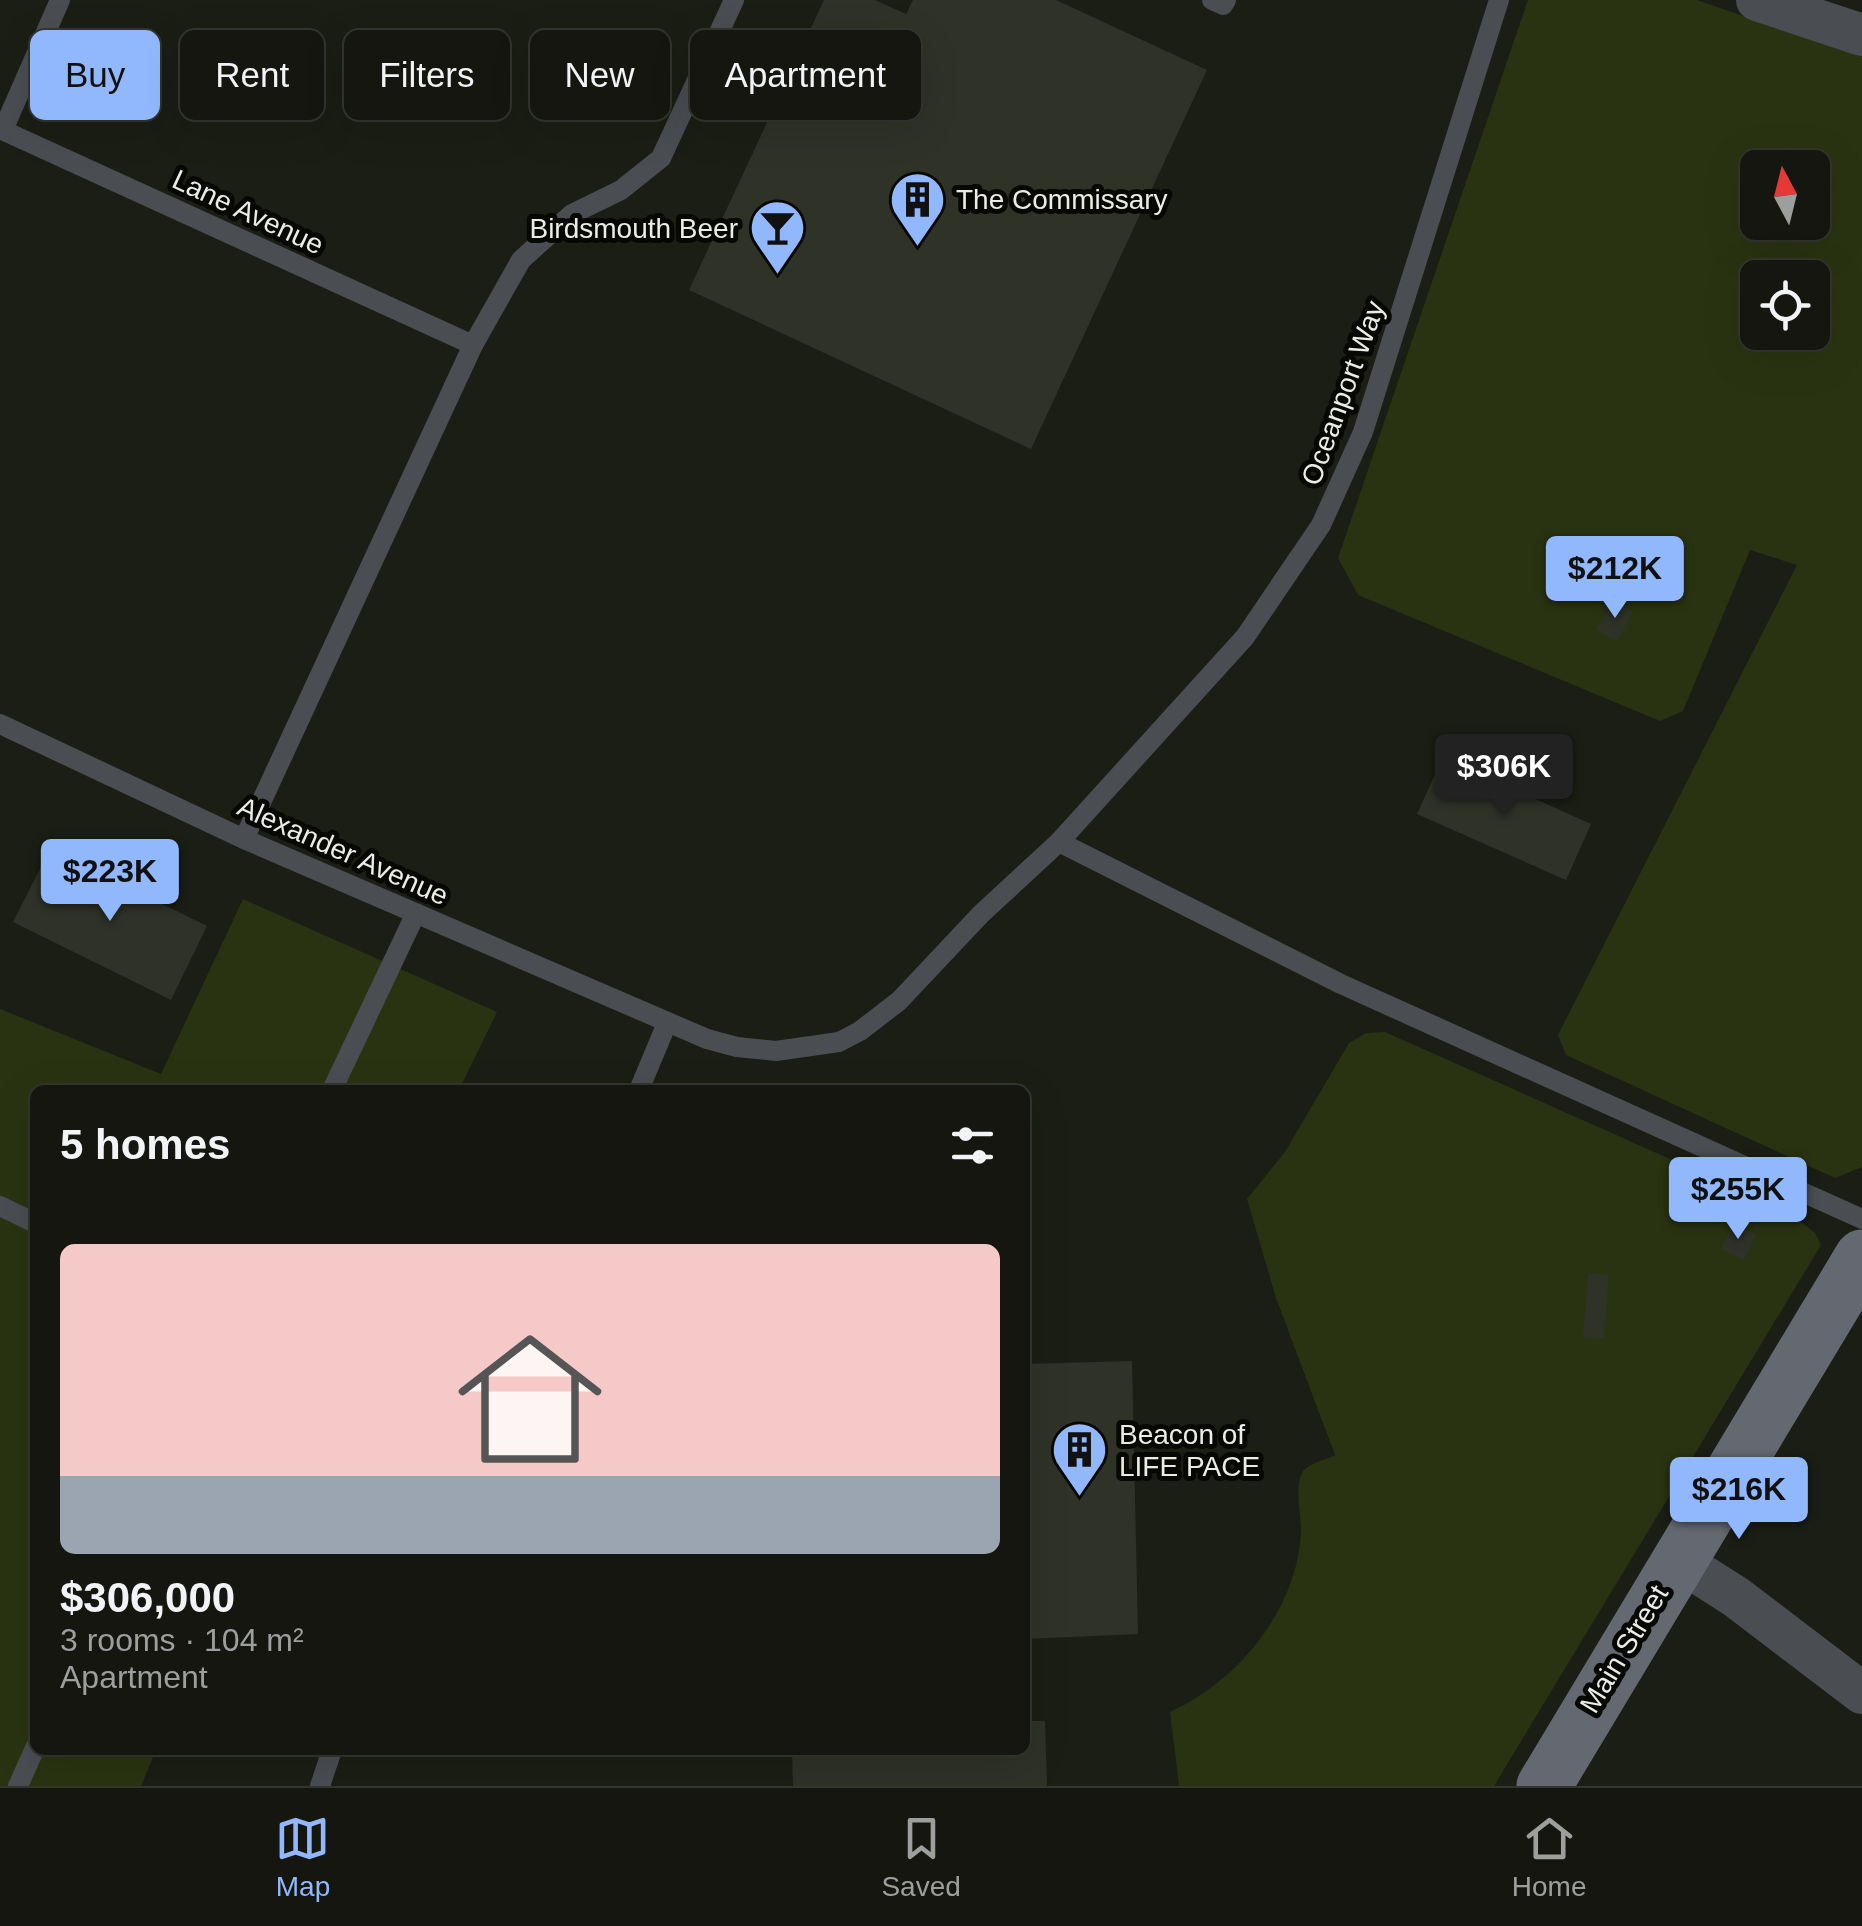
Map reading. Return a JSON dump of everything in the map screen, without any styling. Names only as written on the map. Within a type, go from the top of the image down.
[{"type":"street","points":[[1757,0],[1862,35]]},
{"type":"street","name":"Main Street","points":[[1544,1786],[1862,1256]]},
{"type":"street","points":[[1678,1560],[1736,1597],[1862,1693]]},
{"type":"lane","points":[[2,130],[60,0]]},
{"type":"lane","points":[[244,839],[473,345],[521,260],[572,214],[622,190],[661,158],[734,0]]},
{"type":"lane","points":[[1212,0],[1223,5],[1226,0]]},
{"type":"lane","name":"Oceanport Way","points":[[667,1023],[736,1047],[776,1051],[840,1042],[860,1032],[899,1001],[981,914],[1059,842],[1245,636],[1321,525],[1363,432],[1499,0]]},
{"type":"lane","name":"Lane Avenue","points":[[2,130],[473,345]]},
{"type":"lane","name":"Alexander Avenue","points":[[0,724],[244,839],[667,1023]]},
{"type":"lane","points":[[1059,842],[1340,984],[1862,1220]]},
{"type":"lane","points":[[334,1085],[416,913]]},
{"type":"lane","points":[[642,1085],[667,1023]]},
{"type":"lane","points":[[0,1206],[30,1220]]},
{"type":"lane","points":[[18,1786],[32,1755]]},
{"type":"lane","points":[[318,1784],[330,1755]]},
{"type":"green space","points":[[1528,0],[1697,0],[1862,57],[1862,1167],[1835,1178],[1566,1055],[1558,1035],[1797,565],[1750,550],[1683,711],[1660,721],[1358,595],[1338,558]]},
{"type":"green space","points":[[243,899],[497,1012],[461,1085],[30,1085],[30,1755],[154,1755],[141,1786],[0,1786],[0,1009],[161,1074]]},
{"type":"green space","points":[[1385,1032],[1789,1212],[1815,1233],[1821,1245],[1494,1786],[1179,1786],[1170,1712],[1195,1699],[1240,1662],[1275,1616],[1297,1562],[1302,1473],[1335,1455],[1276,1298],[1247,1199],[1285,1152],[1349,1043],[1366,1033]]},
{"type":"building","name":"The Commissary","points":[[824,0],[875,0],[906,14],[913,0],[1056,0],[1207,70],[1031,449],[689,290],[768,120],[921,120],[921,30],[810,30]]},
{"type":"building","points":[[1614,602],[1633,612],[1617,641],[1597,630]]},
{"type":"building","points":[[1443,757],[1591,824],[1566,880],[1417,814]]},
{"type":"building","points":[[50,849],[207,926],[171,1000],[13,922]]},
{"type":"building","points":[[1733,1224],[1756,1235],[1744,1260],[1721,1249]]},
{"type":"building","points":[[1588,1273],[1609,1275],[1604,1339],[1583,1338]]},
{"type":"building","name":"Beacon of LIFE PACE","points":[[1132,1361],[1138,1634],[1030,1639],[1030,1364]]},
{"type":"building","points":[[1030,1721],[1045,1721],[1047,1786],[793,1786],[792,1755],[1030,1755]]},
{"type":"place","name":"The Commissary","points":[[917,248]]},
{"type":"place","name":"Birdsmouth Beer","points":[[777,277]]},
{"type":"place","name":"Beacon of LIFE PACE","points":[[1080,1499]]}]
